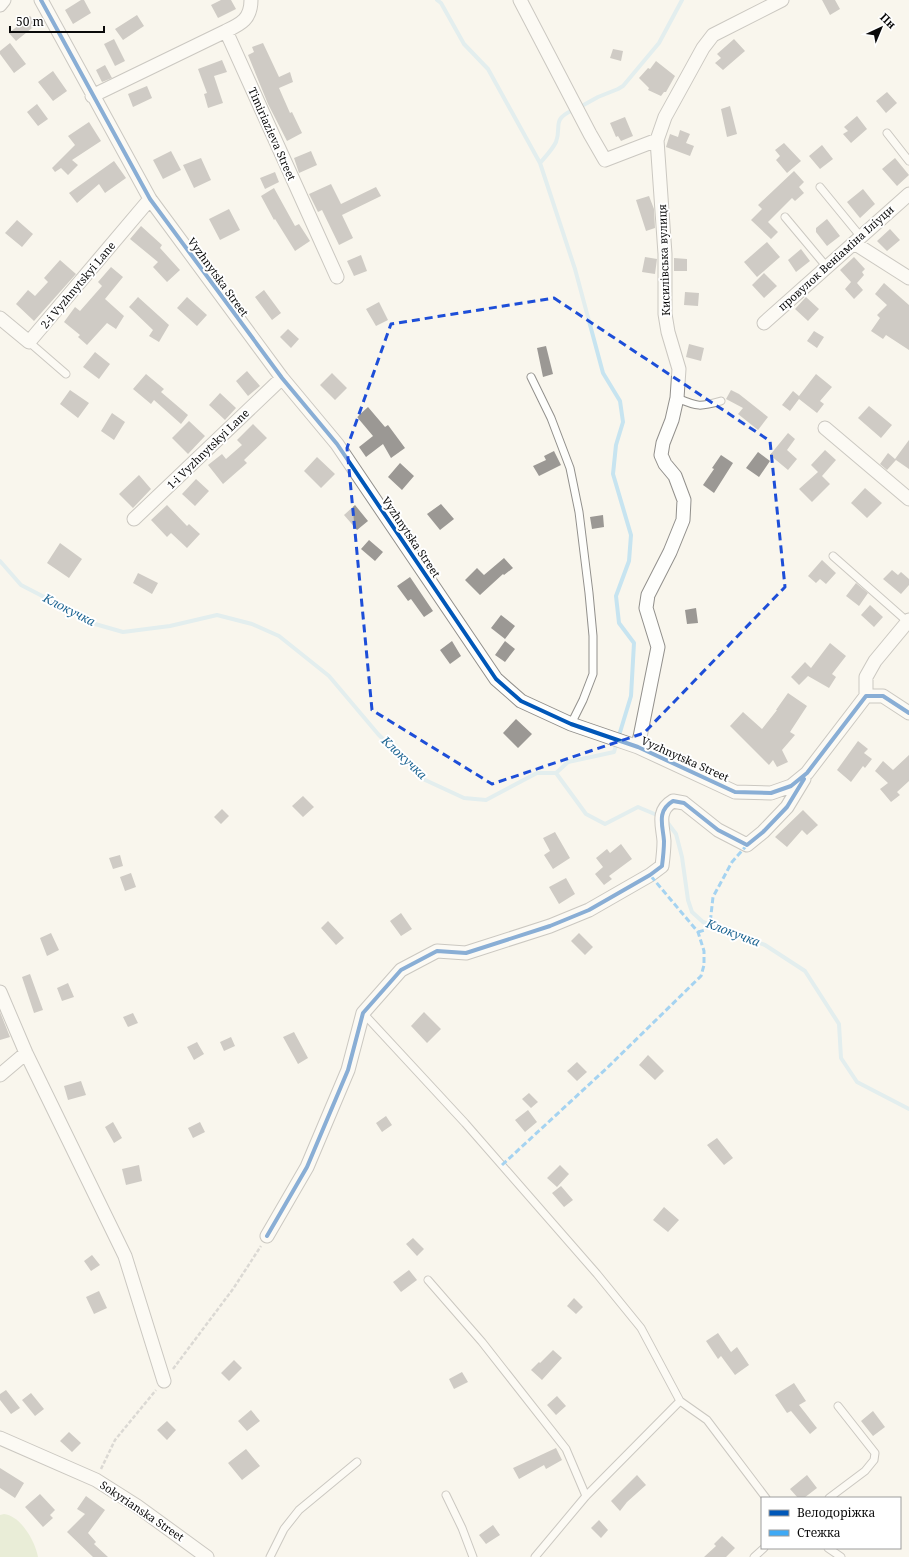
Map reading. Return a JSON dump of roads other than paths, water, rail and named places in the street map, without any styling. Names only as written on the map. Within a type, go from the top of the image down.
[{"type":"street","points":[[0,5],[4,0]]},
{"type":"street","name":"Vyzhnytska Street","points":[[41,0],[92,96],[150,199],[282,378],[337,444],[496,679],[521,701],[570,724],[634,746],[735,792],[771,793],[791,786],[807,773],[866,696]]},
{"type":"street","points":[[92,96],[242,24],[249,13],[251,0]]},
{"type":"street","points":[[520,0],[605,160],[657,140]]},
{"type":"street","name":"Кисилівська вулиця","points":[[634,746],[658,647],[646,608],[648,595],[670,552],[683,520],[684,500],[675,476],[665,464],[661,455],[663,443],[672,420],[677,398],[679,368],[668,332],[665,314],[665,254],[657,140],[665,117],[703,48],[713,35],[782,0]]},
{"type":"street","name":"Timiriazieva Street","points":[[226,31],[337,277]]},
{"type":"street","name":"провулок Веніаміна Іліуци","points":[[764,323],[826,266],[909,194]]},
{"type":"street","name":"2-i Vyzhnytskyi Lane","points":[[29,342],[150,199]]},
{"type":"street","points":[[857,240],[909,278]]},
{"type":"street","points":[[0,318],[29,342]]},
{"type":"street","name":"1-i Vyzhnytskyi Lane","points":[[134,519],[282,378]]},
{"type":"street","points":[[825,428],[909,499]]},
{"type":"street","points":[[908,621],[875,661],[866,677],[866,696],[883,696],[909,713]]},
{"type":"street","points":[[268,1236],[308,1167],[348,1070],[363,1013],[401,970],[438,951],[466,953],[550,926],[589,910],[650,875],[662,866],[664,838],[661,823],[665,808],[673,801],[684,803],[718,830],[748,845],[787,807],[807,773]]},
{"type":"street","points":[[0,992],[26,1053],[125,1256],[164,1381]]},
{"type":"street","points":[[0,1075],[26,1053]]},
{"type":"street","name":"Sokyrianska Street","points":[[0,1438],[96,1480],[138,1506],[207,1557]]},
{"type":"lane","points":[[887,133],[909,161]]},
{"type":"lane","points":[[820,187],[857,240]]},
{"type":"lane","points":[[785,217],[826,266]]},
{"type":"lane","points":[[29,342],[66,374]]},
{"type":"lane","points":[[531,377],[551,418],[570,468],[579,512],[589,593],[593,636],[593,674],[583,700],[570,724]]},
{"type":"lane","points":[[677,398],[694,406],[703,406],[722,401]]},
{"type":"lane","points":[[833,556],[908,621]]},
{"type":"lane","points":[[363,1013],[465,1123],[641,1328],[680,1401],[708,1420],[765,1497]]},
{"type":"lane","points":[[428,1280],[482,1342],[566,1449],[586,1496]]},
{"type":"lane","points":[[535,1557],[586,1496],[680,1401]]},
{"type":"lane","points":[[830,1497],[865,1471],[874,1460],[875,1453],[838,1406]]},
{"type":"lane","points":[[270,1557],[284,1528],[299,1510],[357,1462]]},
{"type":"lane","points":[[446,1495],[462,1528],[473,1557]]},
{"type":"lane","points":[[754,1557],[763,1549]]},
{"type":"lane","points":[[829,1549],[841,1557]]},
{"type":"waterway","points":[[437,0],[441,3],[464,44],[488,69],[540,163],[575,269],[603,373],[620,401],[623,422],[616,445],[613,474],[631,535],[629,561],[616,596],[619,623],[634,643],[631,696],[614,752],[568,762],[556,773]]},
{"type":"waterway","points":[[580,107],[623,86],[659,43],[682,0]]},
{"type":"waterway","points":[[540,163],[556,142],[558,136],[558,124],[560,120],[573,110]]},
{"type":"waterway","name":"Клокучка","points":[[0,561],[21,585],[88,622],[123,632],[170,626],[217,615],[252,624],[279,636],[329,676],[378,734],[423,779],[464,798],[486,800],[537,773],[556,773],[586,814],[605,824],[638,807],[664,818],[676,834],[682,857],[688,900],[692,912],[703,922],[765,945],[805,971],[839,1024],[841,1058],[857,1082],[909,1109]]}]
